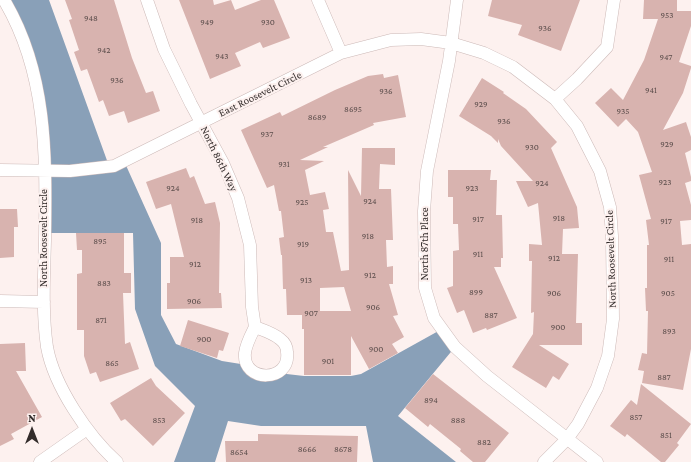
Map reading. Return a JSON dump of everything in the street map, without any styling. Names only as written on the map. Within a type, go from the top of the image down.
[{"type":"street","name":"North Roosevelt Circle","points":[[4,0],[21,32],[36,77],[40,102],[44,171],[44,302],[48,348],[61,386],[87,429],[105,452],[117,462]]},
{"type":"street","name":"North 86th Way","points":[[147,0],[164,49],[223,163],[238,198],[250,245],[252,307],[255,327]]},
{"type":"street","points":[[318,0],[341,54]]},
{"type":"street","name":"North 87th Place","points":[[457,0],[451,43],[426,171],[424,211],[425,288],[434,318],[455,347],[487,376],[597,462]]},
{"type":"street","points":[[555,99],[577,79],[607,47],[614,0]]},
{"type":"street","name":"North Roosevelt Circle","points":[[341,54],[391,40],[421,39],[451,43],[484,53],[513,67],[555,99],[577,126],[600,171],[610,207],[612,236],[613,319],[608,356],[597,388],[578,424],[567,439]]},
{"type":"street","name":"East Roosevelt Circle","points":[[0,170],[82,171],[114,166],[341,54]]},
{"type":"street","points":[[0,302],[44,302]]},
{"type":"street","points":[[40,462],[87,429]]},
{"type":"street","points":[[544,462],[567,439]]},
{"type":"water","points":[[4,0],[49,0],[109,166],[124,161],[161,243],[161,315],[176,344],[222,361],[247,365],[278,373],[304,376],[351,376],[361,374],[442,329],[455,347],[398,416],[456,462],[373,462],[366,426],[261,426],[228,421],[215,462],[174,462],[195,406],[155,366],[135,309],[133,233],[45,233],[41,103]]},
{"type":"building","points":[[65,0],[114,0],[132,58],[146,93],[153,91],[160,111],[128,123],[124,111],[109,116],[103,100],[99,102],[87,69],[81,71],[74,52],[79,50],[69,20],[72,19]]},
{"type":"building","points":[[179,0],[213,0],[214,5],[231,0],[235,10],[261,0],[274,0],[290,38],[263,48],[260,42],[235,53],[241,66],[210,79]]},
{"type":"building","points":[[492,0],[580,0],[561,51],[518,35],[522,25],[488,16]]},
{"type":"building","points":[[644,0],[677,0],[677,11],[691,11],[691,26],[679,62],[691,66],[691,68],[683,93],[663,130],[686,122],[691,137],[691,150],[685,153],[691,181],[685,183],[691,205],[691,220],[680,221],[682,245],[691,244],[691,349],[683,390],[642,383],[644,371],[638,370],[642,353],[647,354],[648,311],[646,311],[645,288],[647,288],[647,245],[649,245],[646,220],[651,219],[639,175],[652,172],[638,132],[626,119],[618,127],[595,103],[611,88],[623,100],[644,60],[658,19],[643,19]]},
{"type":"building","points":[[383,74],[384,78],[398,75],[406,117],[373,123],[374,125],[323,147],[328,147],[300,160],[324,161],[305,170],[310,195],[325,192],[329,209],[323,210],[326,232],[333,232],[341,271],[349,270],[348,170],[361,196],[362,148],[395,148],[395,165],[380,164],[379,189],[391,189],[393,240],[386,240],[387,267],[393,266],[393,284],[389,284],[398,315],[393,316],[404,337],[392,344],[398,353],[369,369],[351,336],[351,375],[304,375],[304,329],[302,329],[302,315],[287,315],[286,289],[283,289],[282,255],[279,238],[284,237],[281,211],[279,211],[274,185],[267,188],[241,130],[280,112],[282,116],[335,90],[368,76]],"holes":[[[344,287],[351,311],[320,311],[320,288]]]},
{"type":"building","points":[[482,78],[504,92],[503,93],[526,109],[557,142],[551,148],[577,207],[579,228],[563,229],[562,254],[578,254],[576,323],[582,323],[582,345],[539,345],[569,364],[559,380],[553,376],[546,388],[512,367],[533,334],[534,312],[531,313],[532,261],[529,261],[529,244],[542,245],[538,203],[528,207],[516,181],[533,181],[501,146],[498,139],[498,143],[491,136],[459,116]]},
{"type":"building","points":[[186,168],[190,178],[194,176],[205,204],[215,202],[220,223],[219,293],[221,293],[222,308],[167,309],[167,283],[170,283],[170,257],[184,257],[171,204],[156,209],[146,182]]},
{"type":"building","points":[[448,170],[491,170],[490,180],[497,180],[496,215],[502,215],[503,258],[501,258],[501,267],[494,267],[517,318],[487,330],[486,328],[473,333],[464,310],[457,313],[447,288],[453,286],[453,251],[459,250],[458,224],[453,224],[453,197],[448,197]]},
{"type":"building","points":[[0,209],[17,209],[18,227],[14,227],[14,257],[0,258]]},
{"type":"building","points":[[76,233],[124,233],[124,273],[131,273],[131,293],[123,293],[125,344],[130,342],[139,369],[100,382],[96,372],[90,374],[84,356],[84,330],[77,330],[77,274],[82,273],[82,250],[77,250]]},
{"type":"building","points":[[188,320],[229,333],[223,351],[219,350],[217,358],[180,346]]},
{"type":"building","points":[[25,343],[26,371],[16,371],[42,417],[11,434],[14,439],[0,446],[0,344]]},
{"type":"building","points":[[433,374],[509,433],[485,462],[473,462],[460,451],[461,449],[430,424],[428,427],[405,408]]},
{"type":"building","points":[[151,378],[156,386],[185,413],[153,446],[125,419],[121,421],[110,403]]},
{"type":"building","points":[[641,384],[691,424],[677,443],[679,445],[665,462],[661,462],[627,434],[625,437],[610,426],[631,400],[637,405]]},
{"type":"building","points":[[258,434],[358,436],[357,462],[226,462],[225,441],[258,441]]}]
